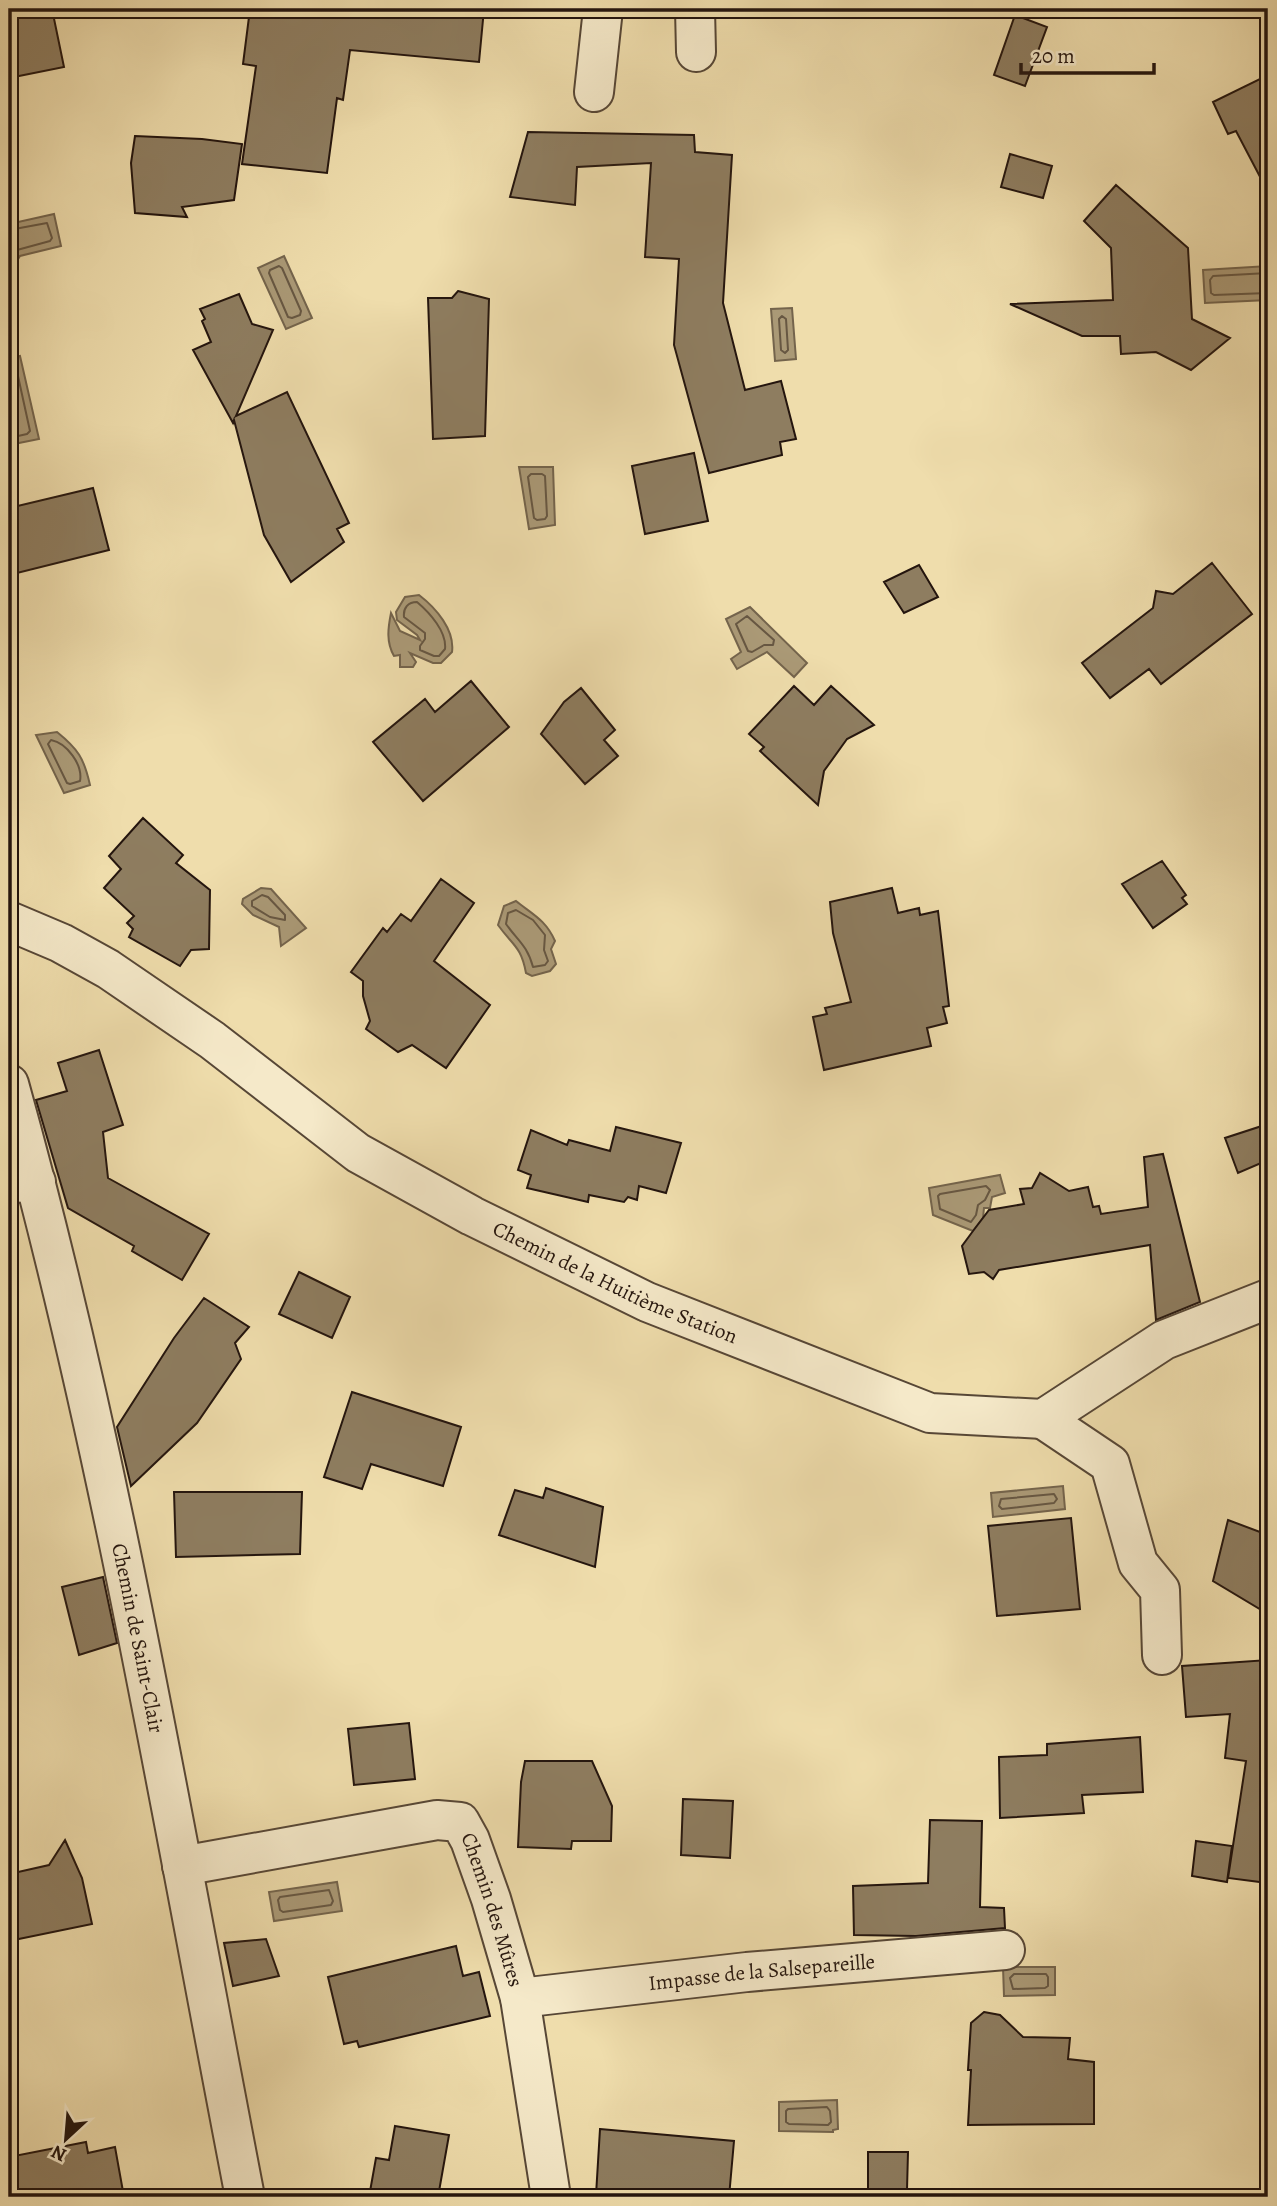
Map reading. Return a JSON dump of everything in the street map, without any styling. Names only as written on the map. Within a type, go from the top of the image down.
[{"type":"street","points":[[594,92],[603,9]]},
{"type":"street","points":[[695,9],[696,52]]},
{"type":"street","name":"Chemin de la Huitième Station","points":[[9,921],[61,943],[150,997],[212,1040],[358,1153],[472,1216],[648,1302],[930,1413],[1043,1419]]},
{"type":"street","name":"Chemin de Saint-Clair","points":[[9,1084],[22,1182],[51,1240],[128,1587],[245,2197]]},
{"type":"street","points":[[1162,1655],[1160,1590],[1138,1563],[1110,1464],[1043,1419],[1164,1340],[1268,1299]]},
{"type":"street","name":"Chemin des Mûres","points":[[182,1866],[437,1820],[460,1822],[470,1840],[491,1899],[520,1998],[551,2197]]},
{"type":"street","name":"Impasse de la Salsepareille","points":[[520,1998],[747,1972],[1005,1950]]},
{"type":"water","points":[[54,214],[61,246],[20,256],[15,264],[9,266],[9,224]]},
{"type":"water","points":[[284,256],[312,318],[286,329],[258,268]]},
{"type":"water","points":[[1268,266],[1268,300],[1205,303],[1203,270]]},
{"type":"water","points":[[792,308],[796,359],[775,361],[771,309]]},
{"type":"water","points":[[20,356],[39,439],[9,445],[9,358]]},
{"type":"water","points":[[519,467],[553,467],[555,525],[529,529]]},
{"type":"water","points":[[419,595],[443,620],[450,636],[452,652],[441,663],[433,663],[410,653],[416,662],[413,667],[400,667],[400,655],[394,656],[389,640],[391,613],[400,631],[420,640],[397,620],[396,612],[405,597]]},
{"type":"water","points":[[750,607],[807,663],[794,677],[767,652],[737,669],[731,659],[741,652],[726,619]]},
{"type":"water","points":[[57,732],[79,755],[90,785],[64,793],[36,735]]},
{"type":"water","points":[[261,888],[271,889],[306,928],[281,946],[279,927],[253,915],[242,904],[243,899]]},
{"type":"water","points":[[516,901],[543,923],[555,941],[551,949],[556,964],[550,971],[532,976],[526,973],[519,951],[498,925],[504,906]]},
{"type":"water","points":[[1000,1175],[1005,1193],[992,1197],[990,1208],[984,1208],[983,1218],[973,1231],[933,1215],[929,1188]]},
{"type":"water","points":[[1063,1486],[1065,1509],[993,1517],[991,1493]]},
{"type":"water","points":[[337,1882],[342,1911],[274,1921],[269,1892]]},
{"type":"water","points":[[1003,1967],[1055,1967],[1055,1995],[1004,1996]]},
{"type":"water","points":[[837,2100],[838,2129],[833,2132],[779,2131],[779,2102]]},
{"type":"building","points":[[9,9],[52,9],[64,67],[9,78]]},
{"type":"building","points":[[250,9],[484,9],[479,62],[350,50],[343,100],[337,98],[327,173],[242,164],[256,66],[243,64]]},
{"type":"building","points":[[1015,15],[1047,27],[1025,86],[994,75]]},
{"type":"building","points":[[1268,75],[1268,192],[1236,131],[1228,134],[1213,102]]},
{"type":"building","points":[[528,132],[694,135],[695,152],[732,155],[723,303],[745,390],[781,381],[796,439],[780,442],[782,455],[709,473],[674,345],[679,259],[645,257],[651,163],[577,167],[575,205],[510,197]]},
{"type":"building","points":[[135,136],[242,144],[234,200],[182,207],[187,217],[135,213],[131,163]]},
{"type":"building","points":[[1010,154],[1052,166],[1043,198],[1001,187]]},
{"type":"building","points":[[1116,185],[1188,248],[1192,319],[1230,338],[1191,370],[1156,352],[1121,354],[1120,336],[1082,336],[1010,304],[1113,300],[1111,248],[1084,221]]},
{"type":"building","points":[[458,291],[489,299],[485,436],[433,439],[428,298],[452,298]]},
{"type":"building","points":[[239,294],[252,324],[273,330],[236,416],[287,392],[349,523],[337,529],[344,542],[291,582],[264,535],[234,420],[233,423],[193,350],[211,342],[200,309]]},
{"type":"building","points":[[694,453],[708,521],[645,534],[632,466]]},
{"type":"building","points":[[93,488],[109,550],[9,575],[9,508]]},
{"type":"building","points":[[1212,563],[1252,614],[1161,684],[1149,669],[1110,698],[1082,663],[1153,608],[1156,591],[1173,594]]},
{"type":"building","points":[[919,565],[938,597],[904,613],[884,582]]},
{"type":"building","points":[[471,681],[509,727],[423,801],[373,742],[425,699],[435,712]]},
{"type":"building","points":[[794,686],[814,705],[831,686],[874,725],[847,739],[824,771],[818,805],[760,751],[764,747],[749,734]]},
{"type":"building","points":[[581,688],[615,730],[604,740],[618,756],[585,784],[541,734],[564,702]]},
{"type":"building","points":[[143,818],[183,855],[176,863],[210,890],[209,949],[191,950],[180,966],[129,937],[133,929],[127,923],[134,916],[104,888],[121,869],[109,856]]},
{"type":"building","points":[[1162,861],[1186,895],[1182,898],[1187,904],[1153,928],[1122,884]]},
{"type":"building","points":[[441,879],[474,903],[434,961],[490,1005],[446,1068],[412,1045],[398,1052],[366,1029],[370,1021],[363,996],[363,981],[351,972],[383,928],[387,932],[401,914],[411,921]]},
{"type":"building","points":[[892,888],[898,913],[919,908],[920,915],[938,911],[949,1006],[943,1007],[947,1023],[927,1028],[931,1046],[824,1070],[813,1017],[827,1014],[825,1008],[851,1002],[833,933],[830,902]]},
{"type":"building","points":[[99,1050],[123,1125],[103,1132],[108,1178],[209,1234],[182,1280],[132,1251],[134,1246],[68,1208],[36,1100],[67,1091],[58,1063]]},
{"type":"building","points":[[1268,1124],[1268,1160],[1238,1173],[1225,1138]]},
{"type":"building","points":[[616,1127],[681,1143],[666,1193],[639,1186],[637,1200],[628,1197],[624,1202],[589,1195],[588,1202],[527,1188],[531,1175],[518,1170],[531,1130],[567,1145],[569,1140],[610,1151]]},
{"type":"building","points":[[1163,1154],[1200,1302],[1156,1320],[1150,1245],[999,1270],[993,1279],[984,1272],[969,1274],[962,1246],[989,1210],[1024,1204],[1020,1189],[1032,1188],[1040,1173],[1069,1191],[1088,1187],[1093,1207],[1099,1206],[1101,1214],[1148,1207],[1144,1157]]},
{"type":"building","points":[[299,1272],[350,1297],[332,1338],[279,1314]]},
{"type":"building","points":[[204,1298],[249,1327],[235,1343],[241,1359],[197,1423],[131,1486],[117,1427],[174,1338]]},
{"type":"building","points":[[352,1392],[461,1427],[443,1486],[371,1464],[362,1489],[324,1477]]},
{"type":"building","points":[[546,1488],[603,1507],[595,1567],[499,1535],[515,1490],[543,1498]]},
{"type":"building","points":[[174,1492],[302,1492],[300,1554],[176,1557]]},
{"type":"building","points":[[1071,1518],[1080,1609],[997,1616],[988,1526]]},
{"type":"building","points":[[1228,1520],[1268,1535],[1268,1614],[1213,1581]]},
{"type":"building","points":[[103,1577],[117,1643],[79,1655],[62,1587]]},
{"type":"building","points":[[1268,1660],[1268,1883],[1228,1878],[1246,1761],[1225,1758],[1230,1714],[1186,1717],[1182,1666]]},
{"type":"building","points":[[409,1723],[415,1779],[354,1785],[348,1729]]},
{"type":"building","points":[[1140,1737],[1143,1792],[1082,1795],[1084,1813],[1000,1818],[999,1757],[1047,1755],[1047,1744]]},
{"type":"building","points":[[525,1761],[592,1761],[612,1806],[611,1841],[572,1841],[571,1849],[518,1847],[521,1782]]},
{"type":"building","points":[[683,1799],[733,1801],[730,1858],[681,1855]]},
{"type":"building","points":[[930,1820],[982,1821],[980,1907],[1004,1908],[1005,1928],[916,1936],[854,1935],[853,1886],[928,1883]]},
{"type":"building","points":[[65,1840],[82,1878],[92,1924],[9,1941],[9,1874],[49,1865]]},
{"type":"building","points":[[1196,1841],[1232,1846],[1227,1882],[1192,1876]]},
{"type":"building","points":[[266,1939],[279,1976],[233,1986],[224,1943]]},
{"type":"building","points":[[456,1946],[463,1976],[479,1972],[490,2016],[359,2047],[357,2041],[344,2044],[328,1977]]},
{"type":"building","points":[[984,2012],[1000,2015],[1023,2037],[1070,2038],[1068,2059],[1094,2062],[1094,2124],[968,2125],[971,2023]]},
{"type":"building","points":[[395,2126],[449,2135],[438,2197],[369,2197],[376,2158],[389,2160]]},
{"type":"building","points":[[600,2129],[734,2141],[729,2197],[596,2195]]},
{"type":"building","points":[[86,2142],[88,2153],[115,2147],[124,2197],[13,2197],[9,2157]]},
{"type":"building","points":[[868,2152],[908,2152],[907,2190],[868,2189]]}]
